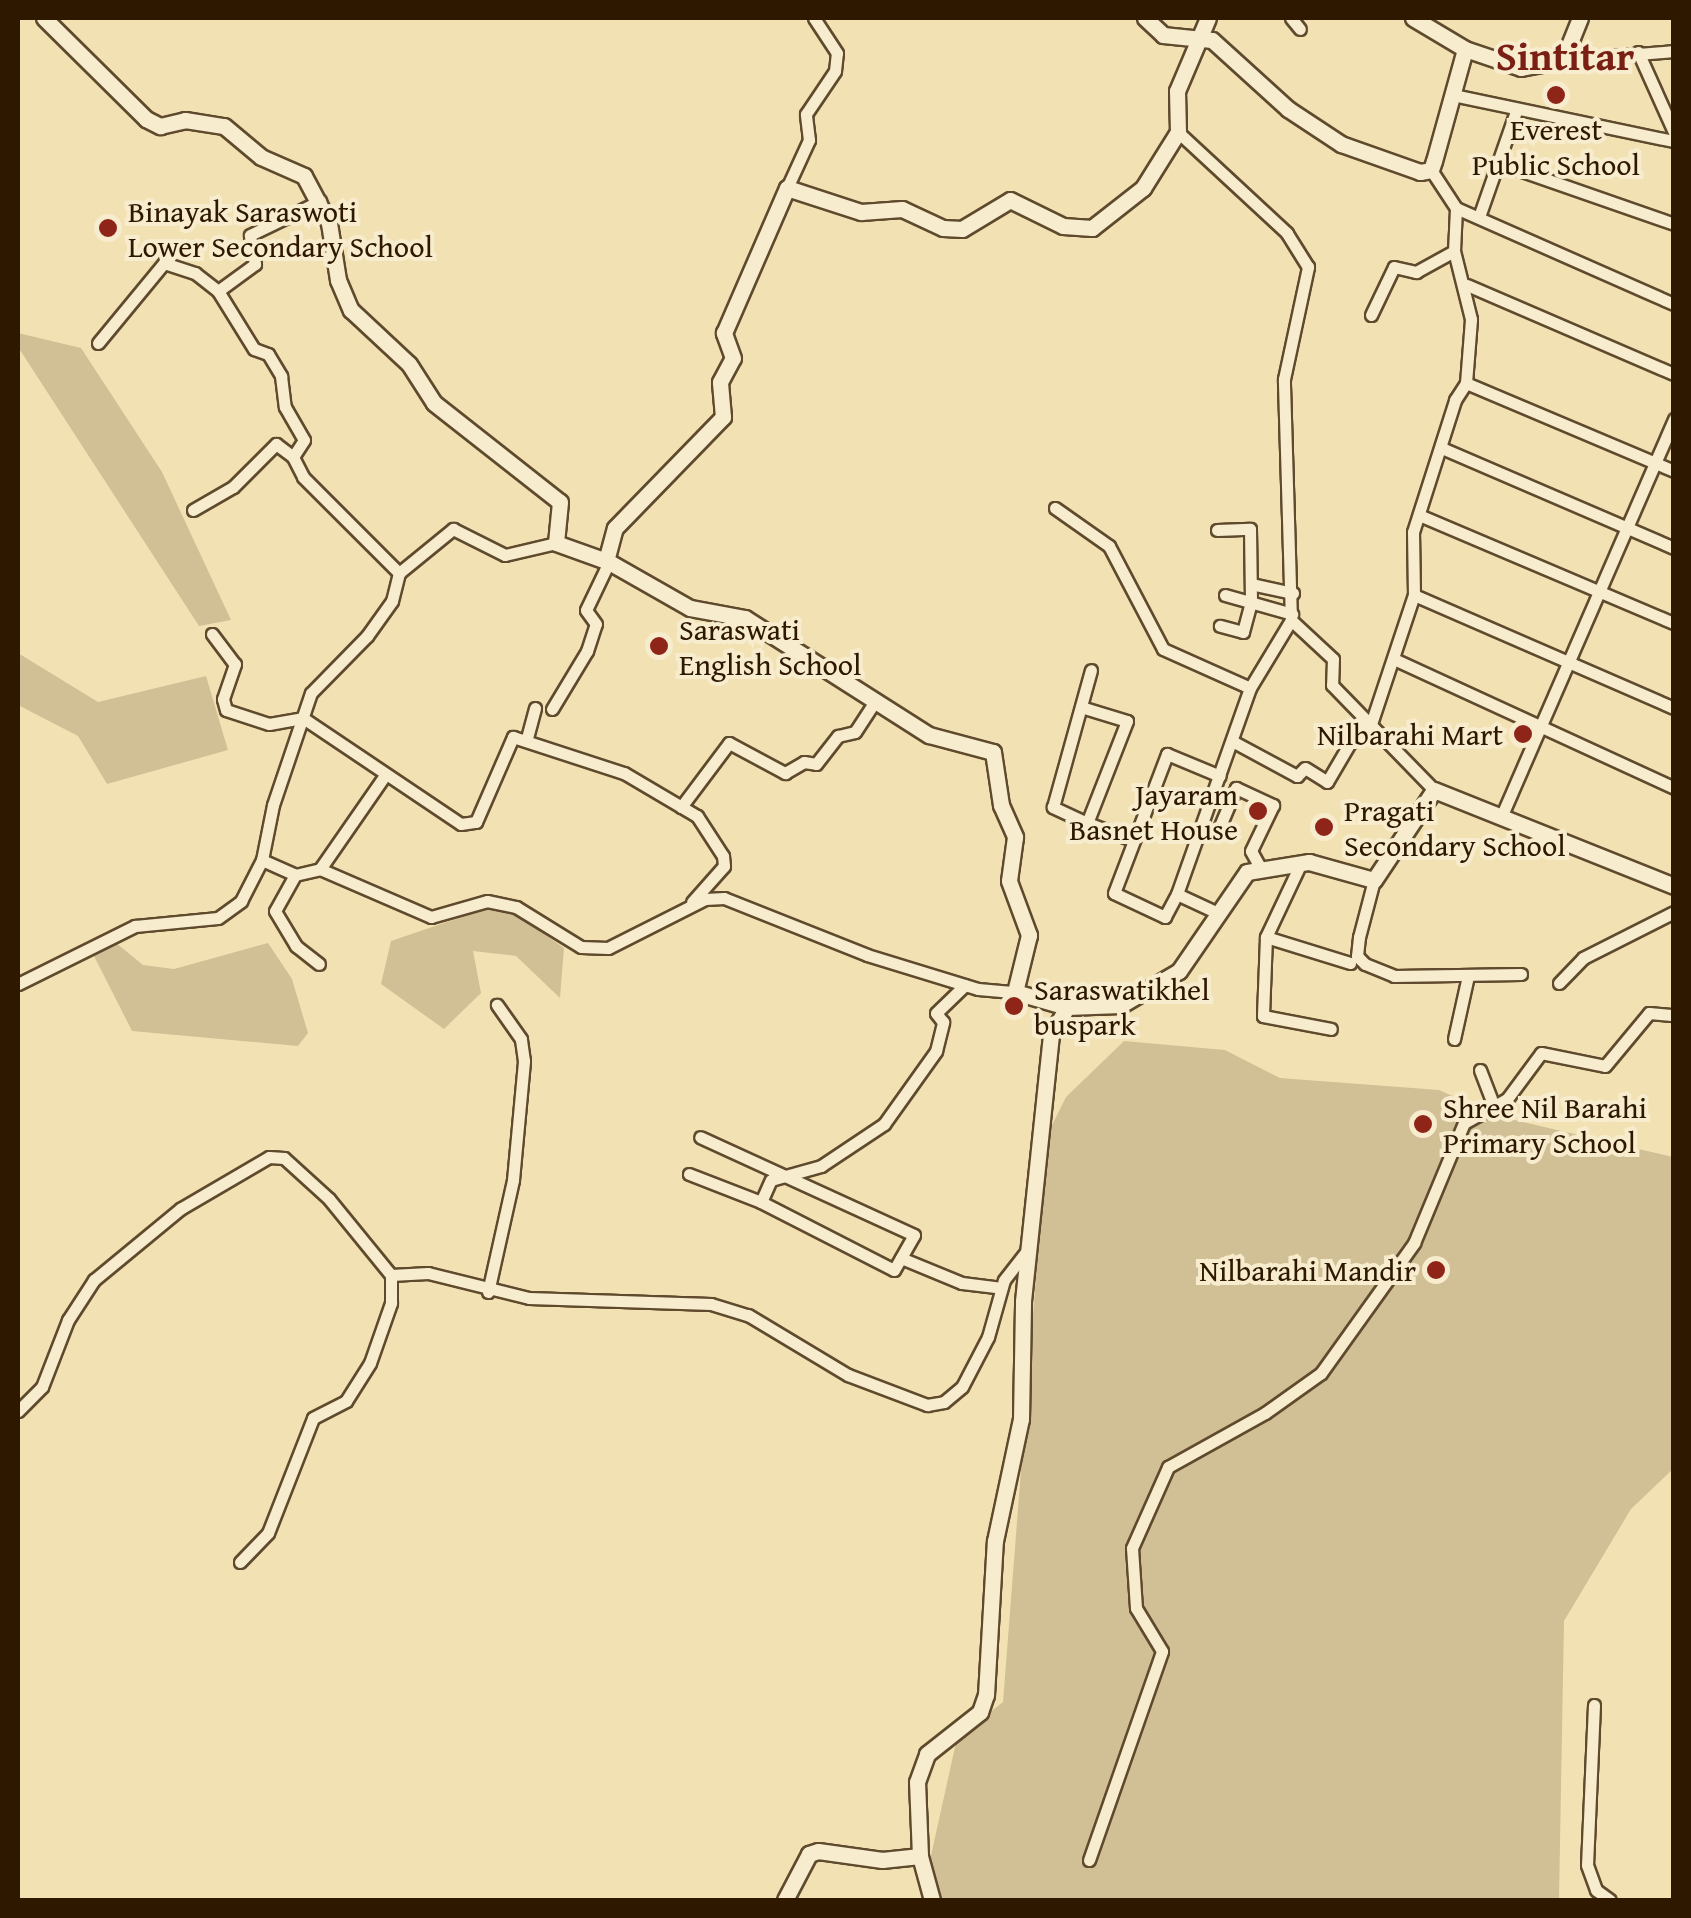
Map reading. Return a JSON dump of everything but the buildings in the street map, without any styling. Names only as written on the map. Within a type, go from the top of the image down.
[{"type":"street","points":[[44,18],[146,119],[160,126],[184,120],[224,126],[262,157],[304,176],[320,201],[351,310],[408,364],[434,403],[560,502],[556,542]]},
{"type":"street","points":[[552,709],[592,640],[596,624],[586,610],[607,562],[615,528],[723,417],[720,382],[733,358],[724,333],[809,140],[804,120],[837,59],[814,18]]},
{"type":"street","points":[[1145,18],[1163,35],[1205,23]]},
{"type":"street","points":[[1291,18],[1300,30]]},
{"type":"street","points":[[1413,18],[1465,49],[1520,68],[1674,50]]},
{"type":"street","points":[[1563,60],[1580,18]]},
{"type":"street","points":[[787,188],[860,212],[902,210],[943,228],[962,230],[1010,200],[1063,226],[1092,228],[1144,188],[1178,132],[1177,92],[1205,23]]},
{"type":"street","points":[[1205,23],[1288,109],[1341,144],[1410,171],[1431,170]]},
{"type":"street","points":[[1431,170],[1465,49]]},
{"type":"street","points":[[1638,52],[1674,132]]},
{"type":"street","points":[[1454,95],[1516,112],[1674,142]]},
{"type":"street","points":[[1480,214],[1502,164],[1516,112]]},
{"type":"street","points":[[1178,132],[1287,233],[1308,267],[1284,379],[1291,617],[1250,688],[1232,742],[1219,778],[1177,894],[1165,917],[1114,892],[1167,754],[1219,778],[1276,807],[1251,851],[1260,867]]},
{"type":"street","points":[[1502,164],[1674,224]]},
{"type":"street","points":[[1232,742],[1297,776],[1305,768],[1330,781],[1338,756],[1367,723],[1396,660],[1414,595],[1412,532],[1444,449],[1455,400],[1466,383],[1467,285],[1454,251],[1456,208],[1431,170]]},
{"type":"street","points":[[218,291],[255,264],[250,235],[320,201]]},
{"type":"street","points":[[1456,208],[1480,214],[1674,304]]},
{"type":"street","points":[[1371,315],[1394,267],[1416,272],[1454,251]]},
{"type":"street","points":[[98,343],[164,263],[195,273],[218,291],[254,349],[268,354],[281,376],[285,407],[304,440],[293,456]]},
{"type":"street","points":[[1467,285],[1674,374]]},
{"type":"street","points":[[1466,383],[1674,471]]},
{"type":"street","points":[[1502,815],[1596,590],[1674,419]]},
{"type":"street","points":[[193,510],[233,487],[276,444],[293,456],[320,500],[399,573]]},
{"type":"street","points":[[1444,449],[1674,548]]},
{"type":"street","points":[[1054,508],[1110,546],[1163,649],[1250,688]]},
{"type":"street","points":[[1419,514],[1674,623]]},
{"type":"street","points":[[1217,530],[1250,529],[1251,602],[1242,632],[1220,626]]},
{"type":"street","points":[[18,984],[135,926],[218,918],[240,901],[262,860],[273,805],[311,693],[336,672],[392,601],[399,573],[453,530],[504,555],[556,542],[607,562],[690,608],[745,618],[929,735],[993,752],[999,761],[1001,805],[1015,836],[1008,880],[1029,935],[1014,992]]},
{"type":"street","points":[[1251,584],[1293,593]]},
{"type":"street","points":[[1226,595],[1291,617],[1334,659],[1332,685],[1434,790],[1674,886]]},
{"type":"street","points":[[1414,595],[1674,708]]},
{"type":"street","points":[[212,634],[235,664],[223,699],[226,710],[270,724],[303,718],[385,775],[472,825],[507,740],[527,738],[609,765],[697,816],[724,866],[692,906]]},
{"type":"street","points":[[1396,660],[1674,788]]},
{"type":"street","points":[[1091,670],[1053,806],[1133,840]]},
{"type":"street","points":[[681,807],[729,742],[785,773],[804,762],[816,764],[838,736],[855,732],[874,703]]},
{"type":"street","points":[[1081,707],[1127,722],[1087,823]]},
{"type":"street","points":[[527,738],[535,708]]},
{"type":"street","points":[[320,869],[385,775]]},
{"type":"street","points":[[1217,833],[1236,788]]},
{"type":"street","points":[[1434,790],[1374,880],[1357,956],[1394,976],[1521,974]]},
{"type":"street","points":[[262,860],[295,875],[320,869],[431,917],[486,901],[516,907],[581,947],[627,941],[692,906],[724,898],[867,955],[966,985],[1067,1006],[1121,1006],[1178,972],[1220,914],[1232,887],[1260,867],[1308,862],[1374,880]]},
{"type":"street","points":[[1300,865],[1266,937],[1263,1016],[1331,1030]]},
{"type":"street","points":[[295,875],[274,911],[296,946],[319,964]]},
{"type":"street","points":[[1177,894],[1220,914]]},
{"type":"street","points":[[1559,983],[1583,958],[1674,912]]},
{"type":"street","points":[[1266,937],[1350,963]]},
{"type":"street","points":[[1454,1039],[1468,976]]},
{"type":"street","points":[[761,1202],[771,1180],[821,1166],[884,1124],[936,1051],[943,1022],[936,1013],[966,985]]},
{"type":"street","points":[[488,1292],[512,1180],[524,1076],[520,1039],[498,1005]]},
{"type":"street","points":[[932,1900],[920,1856],[915,1810],[927,1754],[980,1712],[986,1696],[994,1541],[1021,1418],[1029,1248],[1051,1035],[1067,1006]]},
{"type":"street","points":[[1089,1860],[1162,1651],[1136,1608],[1132,1548],[1168,1467],[1265,1413],[1321,1373],[1414,1244],[1464,1123],[1494,1107],[1542,1053],[1604,1066],[1649,1013],[1674,1015]]},
{"type":"street","points":[[1480,1070],[1494,1107]]},
{"type":"street","points":[[690,1174],[761,1202],[894,1270],[914,1235],[700,1136]]},
{"type":"street","points":[[18,1411],[42,1387],[68,1320],[94,1280],[180,1209],[269,1157],[284,1158],[330,1199],[390,1275],[390,1303],[370,1363],[346,1402],[313,1418],[268,1533],[240,1562]]},
{"type":"street","points":[[390,1275],[428,1273],[488,1292],[711,1304],[748,1315],[848,1375],[927,1405],[944,1402],[962,1386],[988,1337],[1000,1288],[1029,1248]]},
{"type":"street","points":[[901,1258],[962,1284],[1000,1288]]},
{"type":"street","points":[[1594,1705],[1587,1865],[1596,1890],[1610,1900]]},
{"type":"street","points":[[785,1900],[818,1851],[882,1860],[920,1856]]},
{"type":"shaded area","points":[[18,333],[81,348],[162,472],[231,620],[199,626],[18,347]]},
{"type":"shaded area","points":[[18,653],[98,702],[206,676],[228,750],[107,784],[78,736],[18,705]]},
{"type":"shaded area","points":[[488,908],[515,914],[564,948],[560,998],[516,956],[473,951],[481,993],[444,1029],[381,984],[391,941]]},
{"type":"shaded area","points":[[116,943],[143,965],[174,969],[268,943],[292,979],[308,1033],[298,1046],[132,1031],[94,956]]},
{"type":"shaded area","points":[[1124,1041],[1225,1050],[1280,1078],[1439,1090],[1497,1116],[1673,1157],[1673,1469],[1631,1509],[1564,1621],[1559,1900],[936,1900],[926,1878],[957,1738],[1003,1702],[1047,1135],[1066,1097]]},
{"type":"place","name":"Everest Public School","points":[[1556,95]]},
{"type":"place","name":"Binayak Saraswoti Lower Secondary School","points":[[108,228]]},
{"type":"place","name":"Saraswati English School","points":[[659,646]]},
{"type":"place","name":"Nilbarahi Mart","points":[[1523,734]]},
{"type":"place","name":"Jayaram Basnet House","points":[[1258,811]]},
{"type":"place","name":"Pragati Secondary School","points":[[1324,827]]},
{"type":"place","name":"Saraswatikhel buspark","points":[[1014,1006]]},
{"type":"place","name":"Shree Nil Barahi Primary School","points":[[1423,1124]]},
{"type":"place","name":"Nilbarahi Mandir","points":[[1436,1270]]},
{"type":"district","name":"Sintitar","points":[[1565,56]]}]
